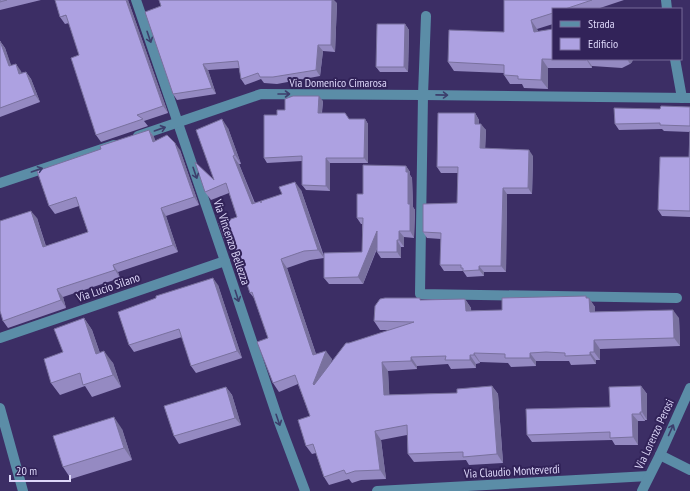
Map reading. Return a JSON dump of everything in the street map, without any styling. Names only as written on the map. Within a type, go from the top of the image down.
[{"type":"street","name":"Via Vincenzo Bellezza","points":[[136,0],[279,422],[305,491]]},
{"type":"street","points":[[426,16],[420,294],[677,298]]},
{"type":"street","points":[[675,60],[686,98]]},
{"type":"street","name":"Via Domenico Cimarosa","points":[[0,183],[261,94],[686,98]]},
{"type":"street","name":"Via Lucio Silano","points":[[0,338],[225,261]]},
{"type":"street","name":"Via Lorenzo Perosi","points":[[642,491],[690,388]]},
{"type":"street","points":[[0,408],[23,491]]},
{"type":"street","points":[[660,455],[690,470]]},
{"type":"street","name":"Via Claudio Monteverdi","points":[[377,491],[649,476]]},
{"type":"building","points":[[55,0],[126,0],[163,106],[137,115],[143,119],[96,135],[71,58],[79,55],[66,15],[60,17]]},
{"type":"building","points":[[159,0],[332,0],[331,45],[318,45],[316,70],[273,77],[260,77],[258,73],[241,79],[238,61],[203,64],[212,88],[173,94],[145,12],[161,6]]},
{"type":"building","points":[[504,0],[592,0],[568,8],[552,8],[552,13],[531,20],[534,32],[552,29],[552,59],[542,59],[541,80],[518,79],[518,76],[504,75],[504,65],[448,62],[449,30],[504,32]]},
{"type":"building","points":[[377,24],[405,24],[404,67],[376,67]]},
{"type":"building","points":[[0,41],[9,66],[16,64],[19,74],[26,72],[35,95],[0,108]]},
{"type":"building","points":[[293,96],[319,96],[318,113],[345,113],[349,119],[365,119],[364,158],[326,158],[326,186],[302,185],[302,156],[264,158],[264,115],[277,115],[277,110],[285,110],[285,99]]},
{"type":"building","points":[[661,106],[690,107],[690,126],[660,125],[660,123],[615,124],[614,108],[660,109]]},
{"type":"building","points":[[438,113],[475,113],[475,124],[481,124],[480,148],[529,150],[528,188],[503,188],[501,266],[479,266],[479,270],[463,271],[461,265],[440,265],[441,233],[423,232],[423,204],[457,203],[458,167],[437,167]]},
{"type":"building","points":[[222,119],[235,155],[233,156],[252,204],[282,194],[279,187],[295,182],[318,250],[304,251],[281,259],[313,355],[326,351],[313,384],[314,385],[346,343],[414,322],[374,321],[375,306],[380,299],[385,298],[420,298],[420,300],[465,299],[466,311],[502,310],[502,298],[586,296],[586,298],[589,298],[590,312],[673,310],[674,338],[594,340],[594,352],[590,352],[590,355],[565,356],[565,353],[546,352],[530,353],[530,358],[505,358],[505,354],[474,353],[474,355],[470,355],[470,360],[445,360],[446,356],[411,357],[411,361],[382,362],[384,395],[457,393],[457,389],[492,386],[497,454],[463,457],[463,452],[408,454],[407,425],[375,431],[380,470],[355,471],[346,474],[344,470],[324,477],[313,444],[306,446],[298,420],[310,416],[295,375],[273,383],[257,342],[268,338],[252,292],[250,293],[231,236],[224,238],[219,223],[237,217],[226,183],[205,192],[195,162],[214,180],[196,130]]},
{"type":"building","points":[[149,130],[153,142],[167,135],[175,143],[194,197],[161,208],[173,245],[113,265],[115,270],[57,289],[61,300],[3,321],[0,311],[0,221],[31,211],[43,247],[88,232],[76,197],[49,206],[37,171],[101,149],[100,146]]},
{"type":"building","points":[[690,131],[690,211],[658,210],[660,157],[689,157]]},
{"type":"building","points":[[363,165],[406,166],[406,172],[408,172],[408,204],[410,204],[410,231],[399,231],[397,252],[377,252],[377,231],[358,277],[324,278],[324,253],[362,252],[363,218],[357,218],[357,194],[363,194]]},
{"type":"building","points":[[213,278],[237,351],[191,366],[179,329],[129,345],[118,312],[156,298],[156,296]]},
{"type":"building","points":[[84,318],[96,354],[104,351],[113,375],[83,385],[80,373],[51,383],[44,359],[63,352],[54,329]]},
{"type":"building","points":[[641,386],[642,412],[640,412],[640,414],[632,414],[633,437],[610,438],[610,432],[527,435],[526,409],[610,407],[609,387]]},
{"type":"building","points":[[226,387],[235,418],[174,436],[164,406]]},
{"type":"building","points":[[114,417],[124,448],[63,467],[53,436]]}]
